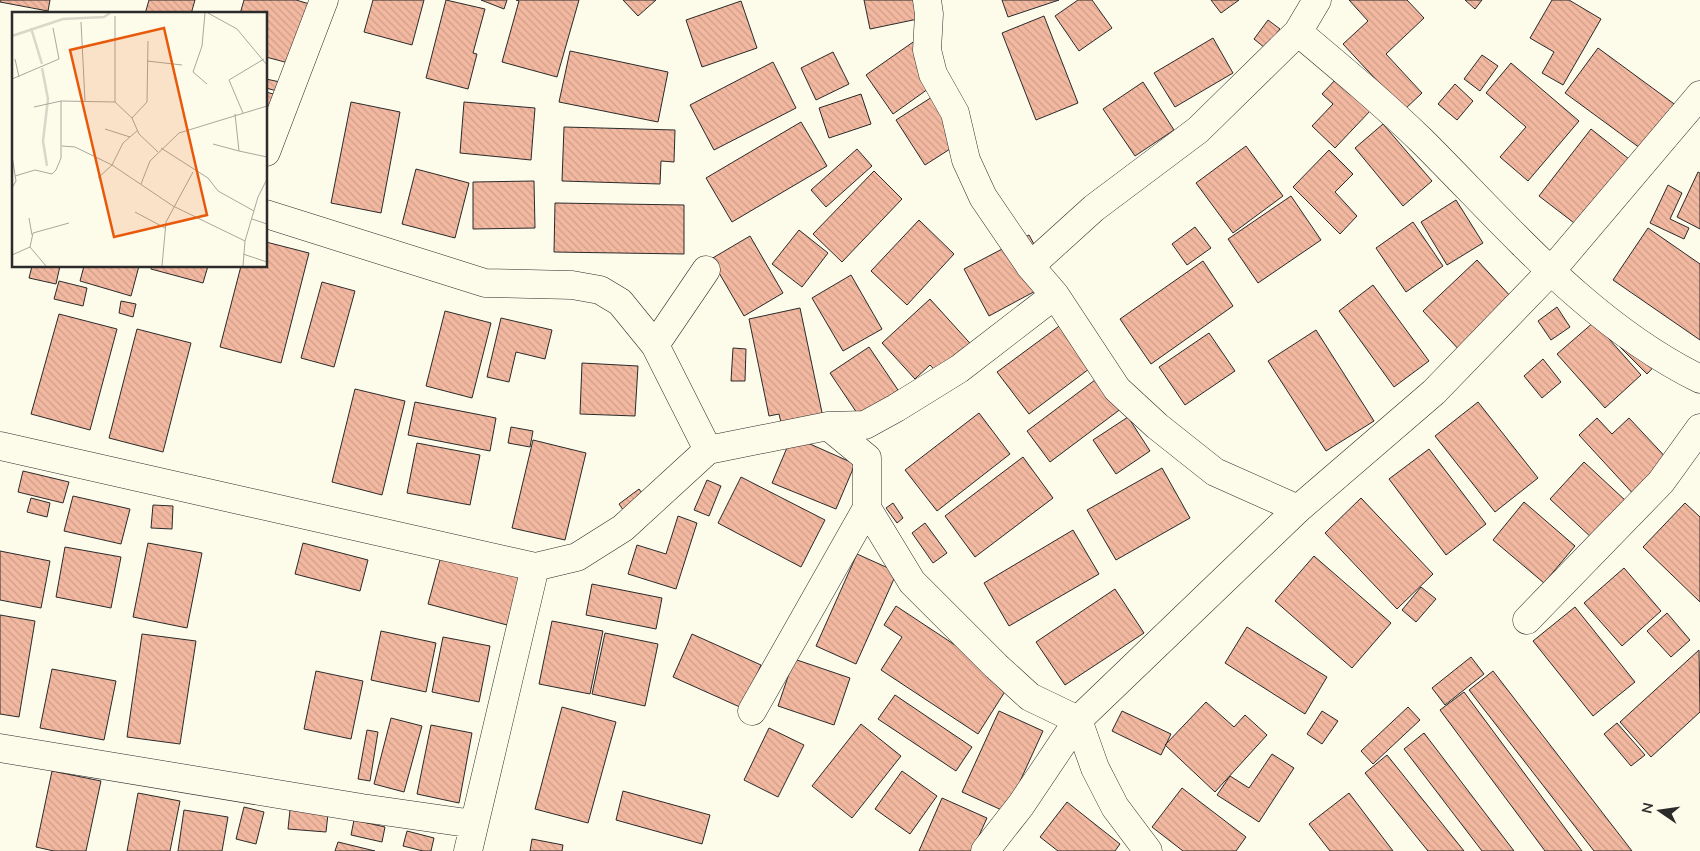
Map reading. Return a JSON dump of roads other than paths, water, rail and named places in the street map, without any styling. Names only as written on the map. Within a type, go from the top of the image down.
[{"type":"street","points":[[268,147],[324,0]]},
{"type":"street","points":[[927,0],[929,14],[927,50],[934,74],[955,113],[966,160],[983,197],[1030,266],[1055,295],[1117,388],[1157,426],[1215,472],[1298,509]]},
{"type":"street","points":[[1030,266],[1094,208],[1198,130],[1298,32],[1317,0]]},
{"type":"street","points":[[1298,32],[1374,95],[1552,271],[1599,313],[1676,367],[1700,379]]},
{"type":"street","points":[[985,851],[1021,805],[1078,720],[1298,509],[1434,392],[1552,271],[1700,95]]},
{"type":"street","points":[[268,215],[484,283],[572,285],[600,290],[620,302],[655,345],[708,450]]},
{"type":"street","points":[[655,345],[706,270]]},
{"type":"street","points":[[0,446],[535,567],[577,557],[624,528],[708,450],[828,426],[865,425],[959,369],[1055,295]]},
{"type":"street","points":[[752,711],[867,508],[865,425]]},
{"type":"street","points":[[828,426],[867,458]]},
{"type":"street","points":[[1527,620],[1661,482],[1700,428]]},
{"type":"street","points":[[867,508],[912,582],[996,666],[1030,697],[1078,720],[1095,768],[1115,808],[1148,851]]},
{"type":"street","points":[[468,851],[535,567]]},
{"type":"street","points":[[0,748],[352,806],[474,824]]}]
